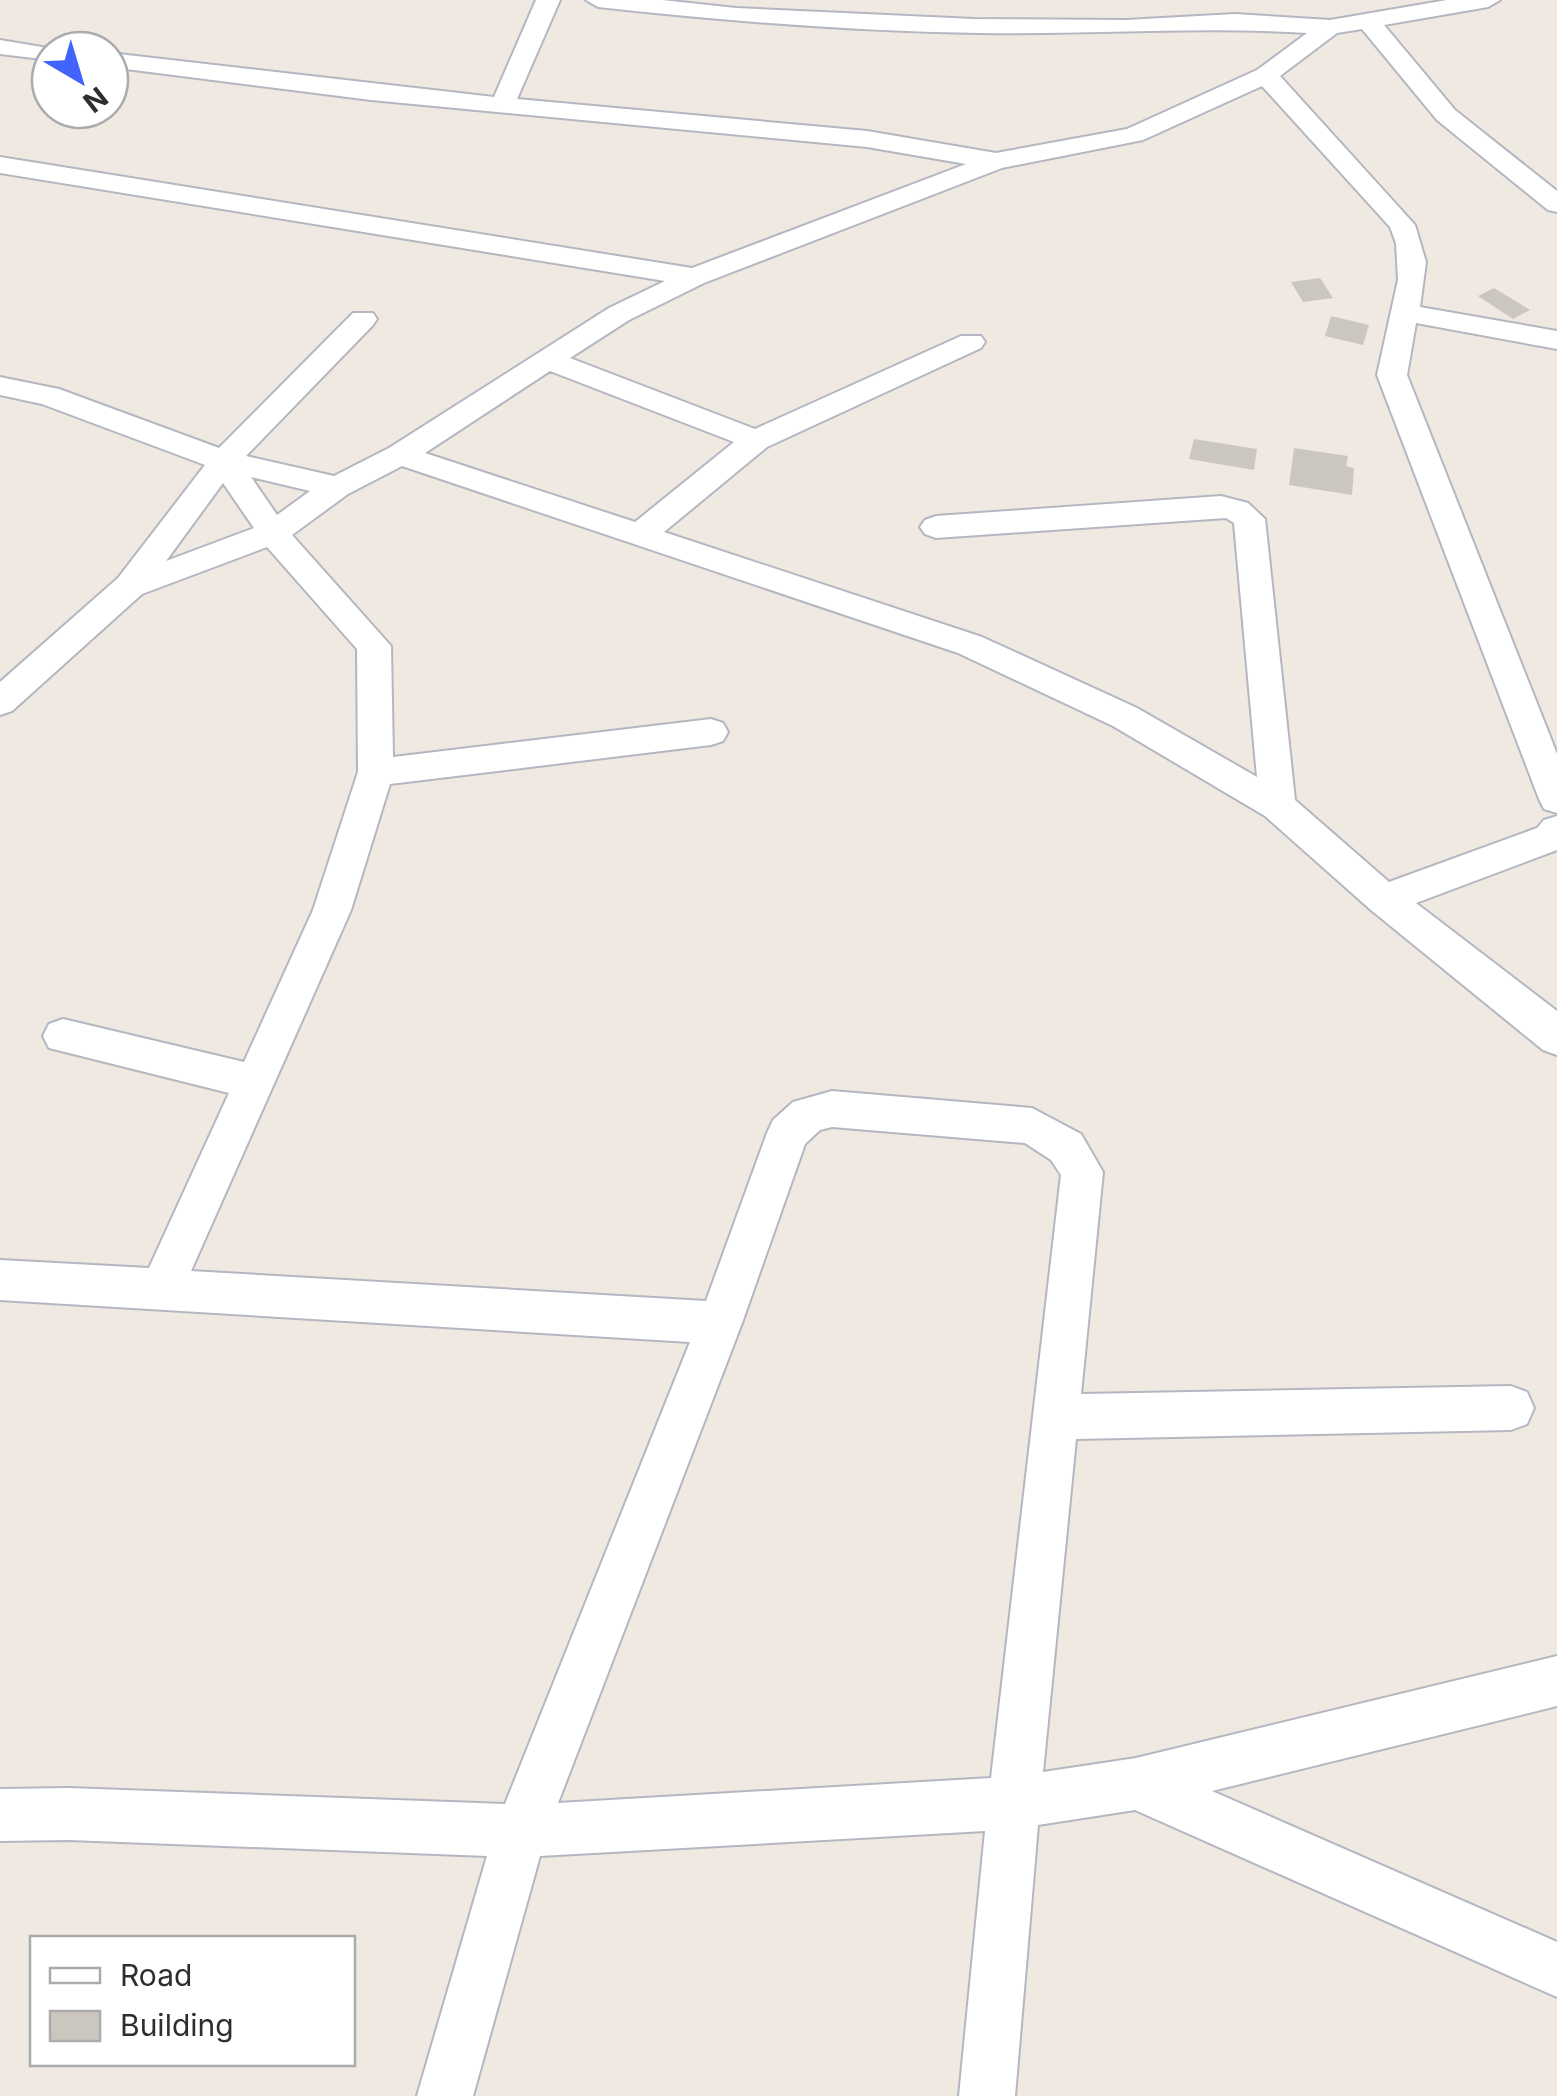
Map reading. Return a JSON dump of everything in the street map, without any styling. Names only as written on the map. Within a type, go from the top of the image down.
[{"type":"street","points":[[504,104],[548,0]]},
{"type":"street","points":[[598,0],[736,15],[974,26],[1126,27],[1236,21],[1330,26],[1488,0]]},
{"type":"street","points":[[1367,20],[1446,115],[1557,204]]},
{"type":"street","points":[[130,586],[274,533],[337,487],[400,455],[545,359],[619,314],[694,277],[996,161],[1134,135],[1266,75],[1330,26]]},
{"type":"street","points":[[0,47],[30,51]]},
{"type":"street","points":[[130,63],[370,93],[867,139],[996,161]]},
{"type":"street","points":[[1266,75],[1402,226],[1413,245],[1415,266],[1393,352],[1392,375],[1557,799]]},
{"type":"street","points":[[0,164],[694,277]]},
{"type":"street","points":[[1404,312],[1557,340]]},
{"type":"street","points":[[0,702],[130,586],[224,460],[363,319]]},
{"type":"street","points":[[641,534],[756,440],[970,342]]},
{"type":"street","points":[[545,359],[756,440]]},
{"type":"street","points":[[0,386],[49,396],[224,460],[337,487]]},
{"type":"street","points":[[400,455],[970,645],[1125,717],[1278,806],[1384,899],[1557,1038]]},
{"type":"street","points":[[162,1288],[332,910],[376,772],[374,646],[274,533],[224,460]]},
{"type":"street","points":[[936,527],[1221,506],[1237,510],[1249,519],[1278,806]]},
{"type":"street","points":[[376,772],[710,732]]},
{"type":"street","points":[[1384,899],[1550,838],[1557,830]]},
{"type":"street","points":[[62,1036],[255,1082]]},
{"type":"street","points":[[446,2096],[521,1831],[720,1323],[788,1133],[808,1115],[832,1109],[1032,1126],[1066,1147],[1082,1172],[1014,1803],[988,2096]]},
{"type":"street","points":[[0,1280],[720,1323]]},
{"type":"street","points":[[1055,1417],[1511,1408]]},
{"type":"street","points":[[0,1815],[69,1814],[521,1831],[1014,1803],[1136,1784],[1557,1680]]},
{"type":"street","points":[[1136,1784],[1557,1970]]},
{"type":"building","points":[[1320,278],[1333,298],[1303,302],[1291,282]]},
{"type":"building","points":[[1494,288],[1530,310],[1513,319],[1478,296]]},
{"type":"building","points":[[1331,316],[1369,325],[1363,345],[1325,336]]},
{"type":"building","points":[[1194,439],[1257,449],[1254,470],[1189,459]]},
{"type":"building","points":[[1294,448],[1348,456],[1346,466],[1354,468],[1352,495],[1289,485]]}]
